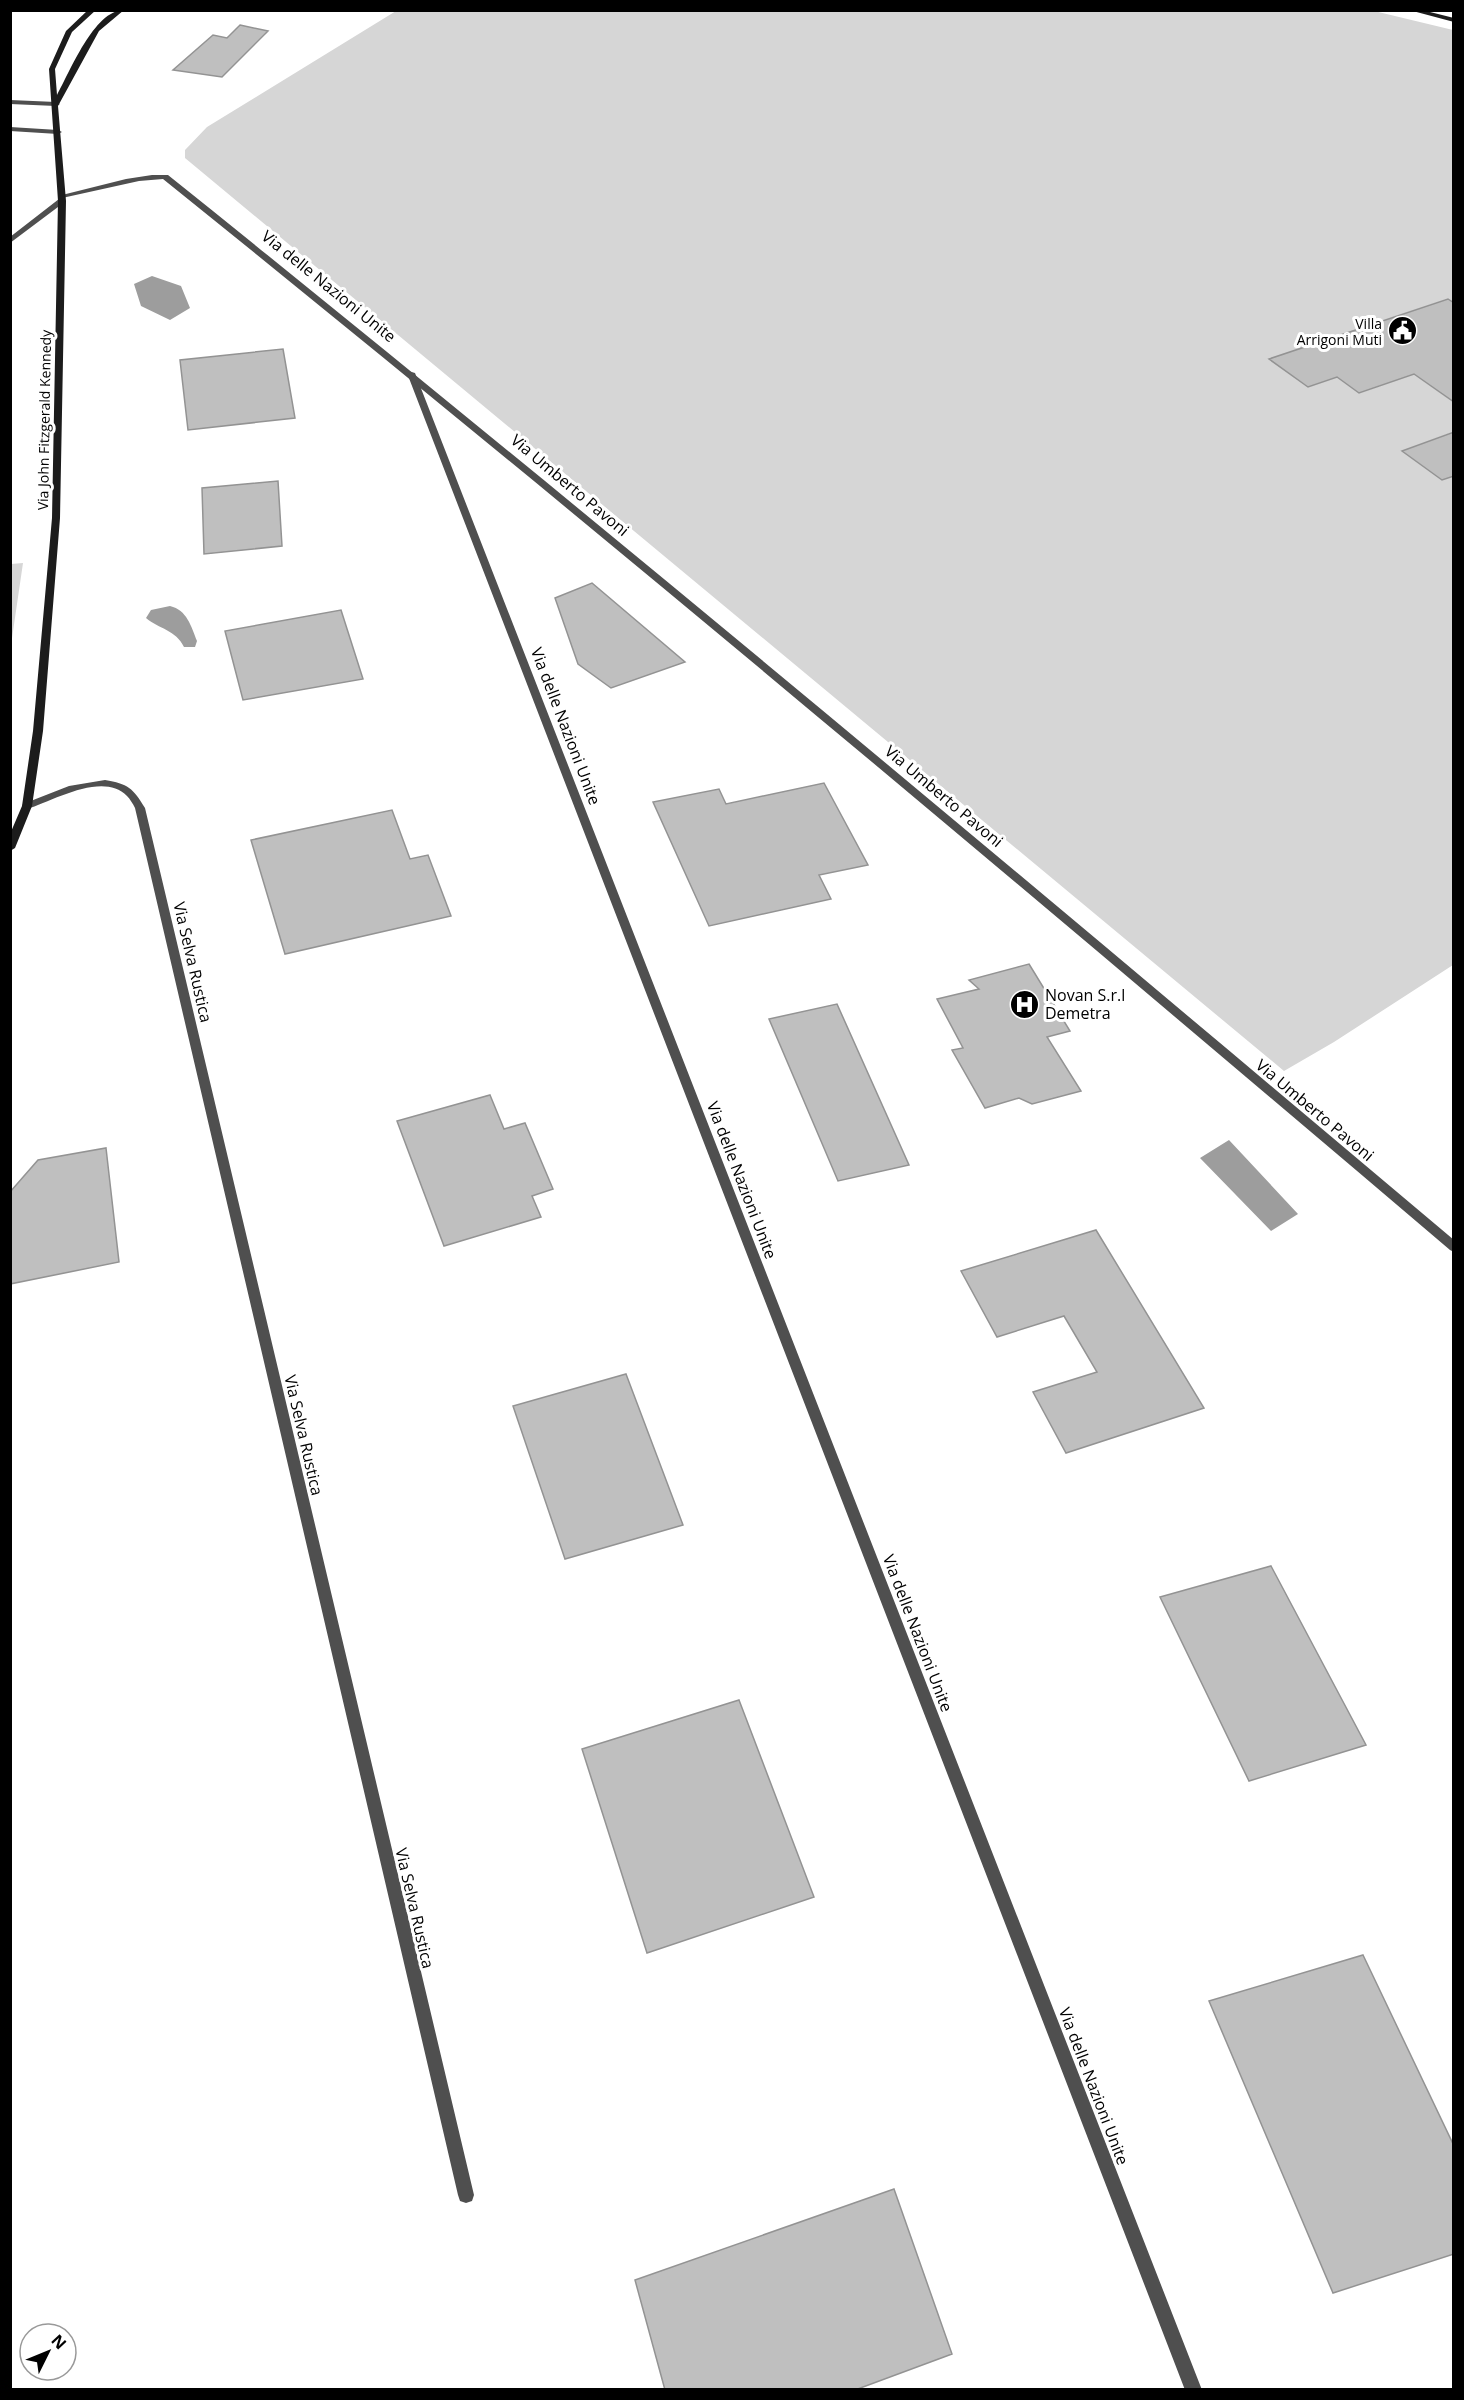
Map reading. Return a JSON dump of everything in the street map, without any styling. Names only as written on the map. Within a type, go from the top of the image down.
[{"type":"main road","name":"Via John Fitzgerald Kennedy","points":[[10,848],[27,806],[38,730],[56,518],[62,198],[52,69],[69,31],[93,10]]},
{"type":"main road","points":[[56,104],[96,30],[120,10]]},
{"type":"main road","points":[[1412,10],[1454,20]]},
{"type":"street","points":[[10,102],[56,104]]},
{"type":"street","points":[[10,129],[58,132]]},
{"type":"street","name":"Via delle Nazioni Unite","points":[[62,198],[122,181],[165,177],[411,373],[1194,2390]]},
{"type":"street","points":[[10,241],[62,198]]},
{"type":"street","name":"Via Umberto Pavoni","points":[[411,373],[857,742],[1454,1247]]},
{"type":"street","name":"Via Selva Rustica","points":[[27,806],[90,785],[105,783],[118,784],[128,789],[135,796],[140,808],[466,2195]]},
{"type":"shaded area","name":"Villa Arrigoni Muti","points":[[1370,10],[1453,30],[1453,303],[1447,299],[1269,359],[1308,387],[1337,377],[1360,393],[1414,374],[1453,402],[1453,432],[1402,451],[1442,480],[1453,476],[1453,965],[1334,1042],[1284,1071],[185,158],[185,150],[207,127],[396,11]]},
{"type":"shaded area","points":[[152,276],[181,286],[190,308],[170,320],[141,306],[134,284]]},
{"type":"shaded area","points":[[23,563],[11,645],[11,564]]},
{"type":"shaded area","points":[[170,606],[181,611],[188,619],[197,641],[195,647],[184,647],[172,633],[146,618],[151,610]]},
{"type":"shaded area","points":[[1229,1140],[1298,1214],[1271,1231],[1200,1158]]},
{"type":"building","points":[[240,25],[268,31],[222,77],[173,70],[213,35],[227,38]]},
{"type":"building","name":"Villa Arrigoni Muti","points":[[1448,299],[1454,303],[1454,402],[1414,374],[1359,393],[1337,377],[1308,387],[1269,359]]},
{"type":"building","points":[[283,349],[295,418],[188,430],[180,360]]},
{"type":"building","points":[[1454,432],[1454,476],[1442,480],[1402,451]]},
{"type":"building","points":[[278,481],[282,546],[204,554],[202,488]]},
{"type":"building","points":[[592,583],[685,662],[611,688],[578,664],[555,598]]},
{"type":"building","points":[[341,610],[363,679],[243,700],[225,631]]},
{"type":"building","points":[[824,783],[868,865],[819,875],[831,899],[709,926],[653,802],[719,789],[726,804]]},
{"type":"building","points":[[392,810],[410,859],[428,855],[451,916],[285,954],[251,840]]},
{"type":"building","points":[[1029,964],[1070,1031],[1047,1037],[1081,1091],[1032,1104],[1019,1098],[985,1108],[952,1050],[963,1048],[937,999],[979,989],[969,980]]},
{"type":"building","points":[[837,1004],[909,1165],[838,1181],[769,1019]]},
{"type":"building","points":[[490,1095],[504,1129],[525,1123],[553,1189],[532,1196],[541,1217],[444,1246],[397,1121]]},
{"type":"building","points":[[106,1148],[119,1262],[10,1284],[10,1192],[38,1160]]},
{"type":"building","points":[[1096,1230],[1204,1408],[1066,1453],[1033,1392],[1097,1372],[1064,1316],[997,1337],[961,1271]]},
{"type":"building","points":[[626,1374],[683,1525],[565,1559],[513,1406]]},
{"type":"building","points":[[1271,1566],[1366,1745],[1249,1781],[1160,1597]]},
{"type":"building","points":[[739,1700],[814,1897],[647,1953],[582,1749]]},
{"type":"building","points":[[1363,1955],[1454,2146],[1454,2254],[1333,2293],[1209,2001]]},
{"type":"building","points":[[894,2189],[952,2354],[855,2390],[665,2390],[635,2280]]},
{"type":"place","name":"Villa Arrigoni Muti","points":[[1403,331]]},
{"type":"place","name":"Novan S.r.l Demetra","points":[[1024,1004]]}]
